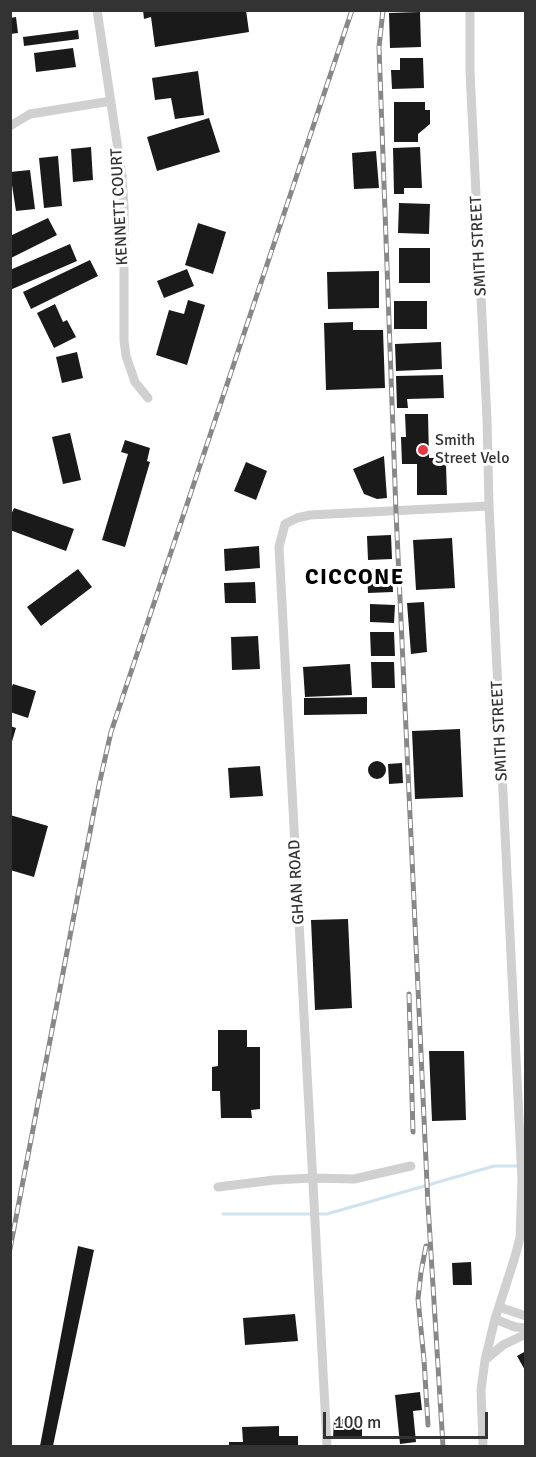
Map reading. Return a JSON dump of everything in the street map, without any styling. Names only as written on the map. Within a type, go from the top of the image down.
[{"type":"street","name":"KENNETT COURT","points":[[97,10],[122,176],[124,342],[135,382],[148,398]]},
{"type":"street","name":"SMITH STREET","points":[[470,10],[470,72],[487,407],[489,506],[522,1180],[519,1238],[485,1360],[481,1390],[483,1446]]},
{"type":"street","points":[[10,126],[30,114],[111,101]]},
{"type":"street","name":"GHAN ROAD","points":[[327,1446],[279,547],[285,524],[297,518],[489,506]]},
{"type":"street","points":[[514,1016],[525,1015]]},
{"type":"street","points":[[218,1187],[274,1180],[354,1179],[411,1166]]},
{"type":"street","points":[[522,1201],[525,1238]]},
{"type":"street","points":[[499,1307],[525,1316]]},
{"type":"street","points":[[495,1319],[515,1327],[525,1328]]},
{"type":"street","points":[[485,1360],[503,1345],[525,1334]]},
{"type":"building","points":[[143,10],[246,10],[249,32],[155,47],[151,17],[144,19]]},
{"type":"building","points":[[420,12],[421,47],[390,48],[389,13]]},
{"type":"building","points":[[16,17],[18,33],[10,34],[10,18]]},
{"type":"building","points":[[78,30],[79,39],[24,46],[23,37]]},
{"type":"building","points":[[73,48],[76,67],[36,72],[34,53]]},
{"type":"building","points":[[400,58],[423,58],[424,88],[392,89],[391,70],[400,70]]},
{"type":"building","points":[[198,71],[204,115],[175,119],[171,98],[155,100],[152,78]]},
{"type":"building","points":[[394,102],[425,102],[425,110],[430,110],[430,124],[418,134],[418,142],[394,142]]},
{"type":"building","points":[[209,118],[220,152],[157,171],[147,137]]},
{"type":"building","points":[[91,147],[93,180],[73,182],[71,149]]},
{"type":"building","points":[[420,147],[422,188],[404,188],[404,194],[394,194],[393,148]]},
{"type":"building","points":[[376,151],[379,188],[354,189],[352,153]]},
{"type":"building","points":[[58,156],[62,206],[44,208],[39,158]]},
{"type":"building","points":[[30,170],[35,209],[16,211],[10,172]]},
{"type":"building","points":[[399,203],[430,204],[429,234],[398,233]]},
{"type":"building","points":[[48,218],[57,235],[11,258],[10,236]]},
{"type":"building","points":[[198,223],[226,232],[213,274],[185,265]]},
{"type":"building","points":[[70,244],[77,261],[10,290],[10,270]]},
{"type":"building","points":[[399,248],[430,248],[430,283],[399,283]]},
{"type":"building","points":[[90,260],[98,276],[31,309],[23,292]]},
{"type":"building","points":[[187,269],[194,286],[164,298],[157,281]]},
{"type":"building","points":[[379,271],[379,308],[328,309],[327,272]]},
{"type":"building","points":[[188,300],[205,305],[187,365],[156,355],[169,310],[184,314]]},
{"type":"building","points":[[394,301],[427,301],[427,329],[394,329]]},
{"type":"building","points":[[55,304],[63,322],[67,320],[76,337],[54,348],[37,313]]},
{"type":"building","points":[[353,322],[353,330],[383,330],[385,388],[326,390],[324,323]]},
{"type":"building","points":[[441,342],[442,369],[396,371],[395,344]]},
{"type":"building","points":[[77,352],[83,378],[62,383],[56,357]]},
{"type":"building","points":[[443,375],[444,398],[407,399],[408,408],[397,408],[396,376]]},
{"type":"building","points":[[405,414],[428,414],[429,458],[439,458],[446,465],[447,495],[417,495],[417,464],[402,464],[401,437],[406,437]]},
{"type":"building","points":[[70,433],[81,480],[63,484],[52,437]]},
{"type":"building","points":[[125,440],[150,448],[147,461],[150,462],[125,547],[102,540],[128,454],[121,452]]},
{"type":"building","points":[[384,456],[387,498],[377,499],[364,494],[353,469]]},
{"type":"building","points":[[246,462],[267,471],[256,500],[234,491]]},
{"type":"building","points":[[14,508],[74,529],[66,551],[10,530],[10,517]]},
{"type":"building","points":[[391,535],[392,559],[368,560],[367,536]]},
{"type":"building","points":[[452,538],[455,588],[416,590],[413,540]]},
{"type":"building","points":[[259,546],[260,568],[225,571],[224,549]]},
{"type":"building","points":[[392,568],[393,592],[368,593],[367,569]]},
{"type":"building","points":[[78,569],[92,587],[41,626],[27,607]]},
{"type":"building","points":[[255,582],[256,603],[225,603],[224,583]]},
{"type":"building","points":[[424,602],[427,652],[411,654],[407,603]]},
{"type":"building","points":[[370,604],[395,605],[394,623],[370,622]]},
{"type":"building","points":[[370,632],[394,632],[395,656],[371,656]]},
{"type":"building","points":[[258,636],[260,669],[232,670],[231,637]]},
{"type":"building","points":[[371,662],[394,662],[395,688],[372,688]]},
{"type":"building","points":[[350,664],[352,695],[305,697],[303,667]]},
{"type":"building","points":[[13,684],[36,691],[28,718],[10,712],[10,691]]},
{"type":"building","points":[[367,697],[367,714],[304,715],[304,698]]},
{"type":"building","points":[[10,726],[16,728],[11,745],[10,745]]},
{"type":"building","points":[[460,729],[463,797],[415,799],[412,731]]},
{"type":"building","points":[[377,761],[383,764],[386,770],[383,776],[377,779],[371,776],[368,770],[371,764]]},
{"type":"building","points":[[402,763],[403,783],[389,784],[388,764]]},
{"type":"building","points":[[260,766],[263,796],[230,798],[228,768]]},
{"type":"building","points":[[10,815],[48,826],[34,877],[10,870]]},
{"type":"building","points":[[348,919],[352,1008],[315,1010],[311,920]]},
{"type":"building","points":[[218,1030],[247,1030],[247,1047],[260,1047],[260,1109],[251,1110],[252,1118],[221,1118],[220,1091],[212,1091],[212,1067],[218,1066]]},
{"type":"building","points":[[429,1051],[464,1051],[466,1120],[432,1121]]},
{"type":"building","points":[[78,1246],[94,1250],[53,1446],[40,1446]]},
{"type":"building","points":[[471,1262],[472,1285],[453,1285],[452,1263]]},
{"type":"building","points":[[295,1314],[298,1341],[245,1345],[243,1318]]},
{"type":"building","points":[[526,1351],[526,1372],[517,1356]]},
{"type":"building","points":[[420,1392],[422,1410],[413,1411],[416,1442],[400,1444],[395,1395]]},
{"type":"building","points":[[334,1419],[362,1419],[362,1439],[333,1439]]},
{"type":"building","points":[[279,1426],[279,1436],[298,1436],[298,1446],[229,1446],[229,1442],[243,1442],[242,1427]]},
{"type":"waterway","points":[[223,1214],[327,1214],[494,1166],[521,1166]]},
{"type":"railway","points":[[10,1249],[111,732],[352,10]]},
{"type":"railway","points":[[383,10],[379,47],[396,512],[428,1205],[443,1446]]},
{"type":"railway","points":[[409,994],[413,1132]]},
{"type":"railway","points":[[426,1246],[418,1299],[428,1425]]},
{"type":"place","name":"Smith Street Velo","points":[[423,450]]},
{"type":"district","name":"CICCONE","points":[[355,578]]}]
